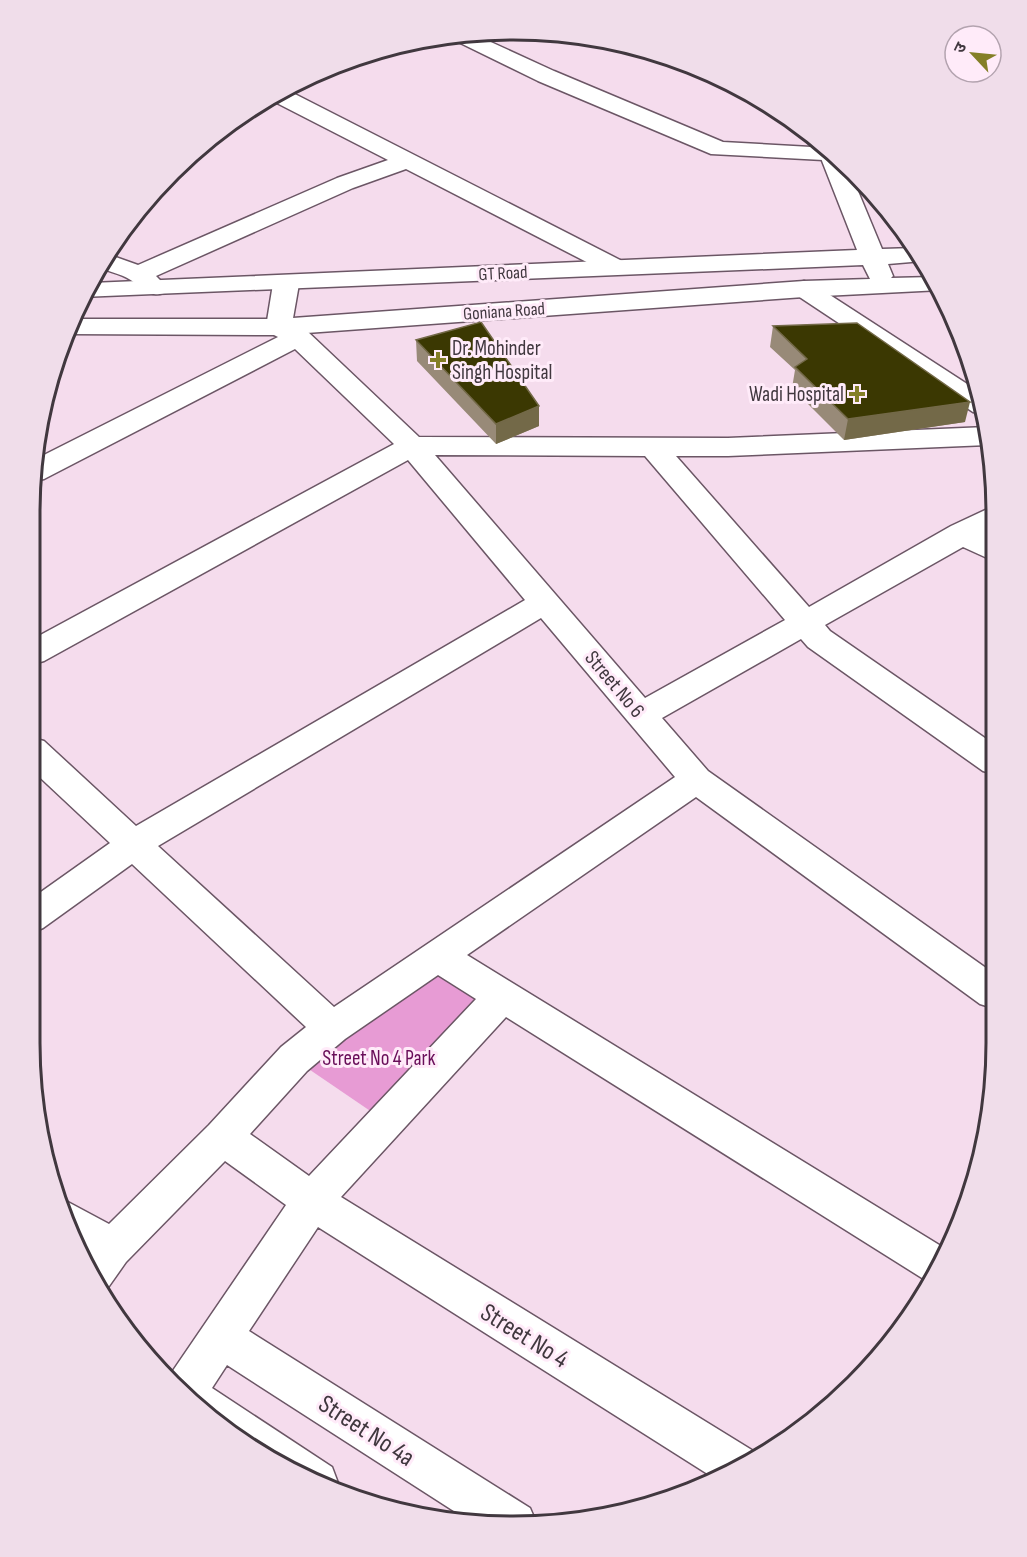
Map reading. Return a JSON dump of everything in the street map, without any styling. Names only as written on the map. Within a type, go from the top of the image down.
[{"type":"street","points":[[475,43],[546,76],[719,149],[818,152]]},
{"type":"street","points":[[286,99],[615,267]]},
{"type":"street","points":[[112,264],[147,281],[345,183],[407,161]]},
{"type":"street","points":[[840,172],[871,256],[885,286]]},
{"type":"street","name":"GT Road","points":[[97,289],[147,281],[286,284],[615,267],[910,255]]},
{"type":"street","points":[[44,467],[288,332],[286,284]]},
{"type":"street","name":"Goniana Road","points":[[79,327],[288,332],[804,289],[927,284]]},
{"type":"street","points":[[804,289],[972,399]]},
{"type":"street","name":"Street No 6","points":[[288,332],[411,446],[696,780],[986,988]]},
{"type":"street","points":[[40,649],[411,446],[728,447],[979,436]]},
{"type":"street","points":[[652,446],[819,639],[986,756]]},
{"type":"street","points":[[641,715],[986,520]]},
{"type":"street","points":[[961,533],[986,547]]},
{"type":"street","points":[[40,912],[134,844],[545,602]]},
{"type":"street","points":[[40,757],[332,1028]]},
{"type":"street","points":[[84,1241],[102,1262],[223,1137],[294,1059],[332,1028],[696,780]]},
{"type":"street","points":[[438,956],[932,1263]]},
{"type":"street","points":[[188,1386],[312,1201],[502,996]]},
{"type":"street","name":"Street No 4","points":[[223,1137],[312,1201],[731,1463]]},
{"type":"street","name":"Street No 4a","points":[[220,1336],[501,1516]]},
{"type":"green space","name":"Street No 4 Park","points":[[438,956],[502,996],[385,1121],[294,1059]]},
{"type":"building","points":[[481,322],[539,406],[496,424],[416,340]]},
{"type":"building","points":[[857,323],[970,402],[848,419],[795,367],[807,359],[773,326]]},
{"type":"place","name":"Dr. Mohinder Singh Hospital","points":[[438,360]]},
{"type":"place","name":"Wadi Hospital","points":[[857,394]]}]
